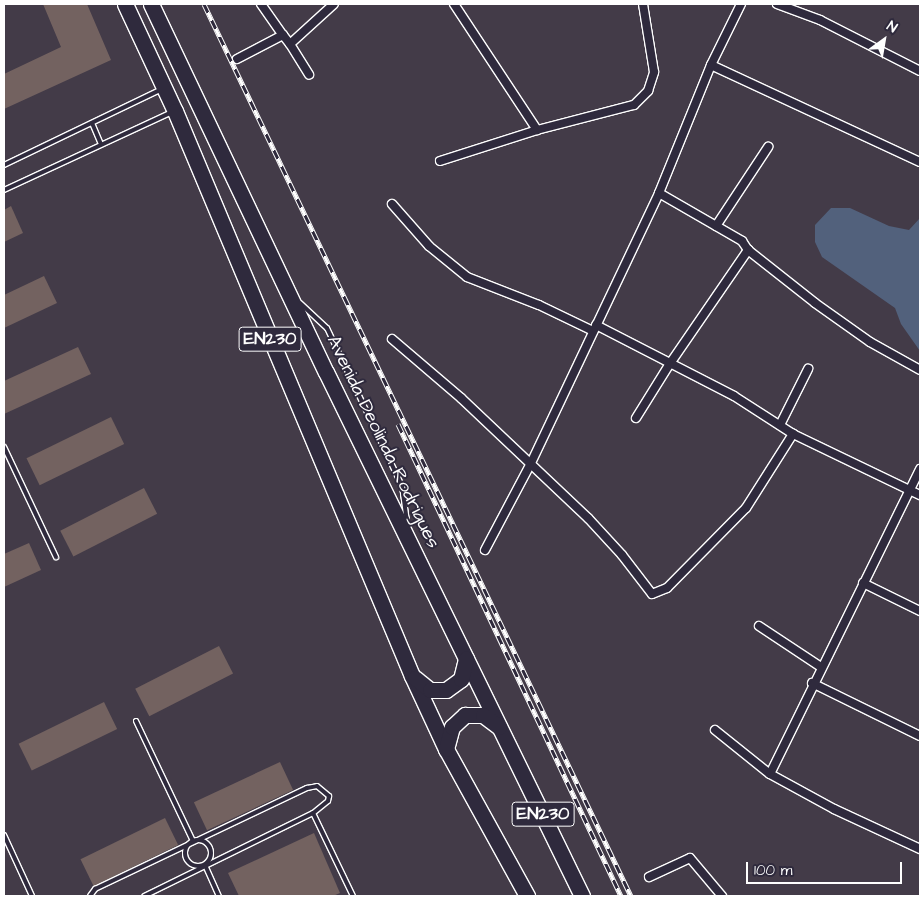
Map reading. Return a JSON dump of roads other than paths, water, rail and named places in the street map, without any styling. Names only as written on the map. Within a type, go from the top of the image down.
[{"type":"highway","name":"EN230","points":[[125,4],[175,111],[412,676],[446,749],[527,896]]},
{"type":"highway","name":"Avenida Deolinda Rodrigues","points":[[151,4],[409,542],[504,732],[582,896]]},
{"type":"highway","points":[[412,676],[430,690],[446,690],[461,679],[466,659]]},
{"type":"highway","points":[[446,749],[452,728],[465,715],[483,715],[504,732]]},
{"type":"street","points":[[261,4],[290,44],[309,75]]},
{"type":"street","points":[[290,44],[334,4]]},
{"type":"street","points":[[454,4],[537,130]]},
{"type":"street","points":[[440,160],[537,130],[634,105],[648,91],[655,63],[643,4]]},
{"type":"street","points":[[485,550],[531,464],[659,193],[711,65],[741,4]]},
{"type":"street","points":[[778,4],[820,20],[920,71]]},
{"type":"street","points":[[237,59],[283,35]]},
{"type":"street","points":[[711,65],[920,162]]},
{"type":"street","points":[[716,226],[768,147]]},
{"type":"street","points":[[659,193],[742,241],[748,250],[870,342],[920,370]]},
{"type":"street","points":[[392,204],[429,246],[467,277],[595,328],[734,396],[794,434],[920,495]]},
{"type":"street","points":[[636,418],[669,364],[748,250]]},
{"type":"street","points":[[392,340],[531,464],[588,518],[622,555],[652,594],[656,594],[666,588],[746,508],[794,434]]},
{"type":"street","points":[[780,425],[808,369]]},
{"type":"street","points":[[770,774],[812,683],[920,469]]},
{"type":"street","points":[[863,583],[920,611]]},
{"type":"street","points":[[759,626],[821,667]]},
{"type":"street","points":[[812,683],[920,736]]},
{"type":"street","points":[[714,730],[770,774],[834,809],[920,848]]},
{"type":"street","points":[[649,877],[690,858],[722,896]]},
{"type":"lane","points":[[4,165],[164,88]]},
{"type":"lane","points":[[4,190],[175,111]]},
{"type":"lane","points":[[92,123],[101,144]]},
{"type":"lane","points":[[4,446],[56,557]]},
{"type":"lane","points":[[136,721],[193,841]]},
{"type":"lane","points":[[90,896],[95,888],[193,841],[317,786],[329,796],[328,801],[313,813],[144,896]]},
{"type":"lane","points":[[313,813],[353,896]]},
{"type":"lane","points":[[4,835],[32,896]]},
{"type":"lane","points":[[193,841],[203,841],[211,850],[211,858],[204,865],[193,865],[186,859],[186,850],[193,841]]},
{"type":"lane","points":[[204,865],[219,896]]},
{"type":"water","points":[[831,208],[850,208],[889,226],[909,230],[920,218],[920,351],[901,324],[895,308],[822,257],[815,242],[815,225]]},
{"type":"railway","points":[[204,4],[631,896]]},
{"type":"railway","points":[[398,424],[621,896]]}]
